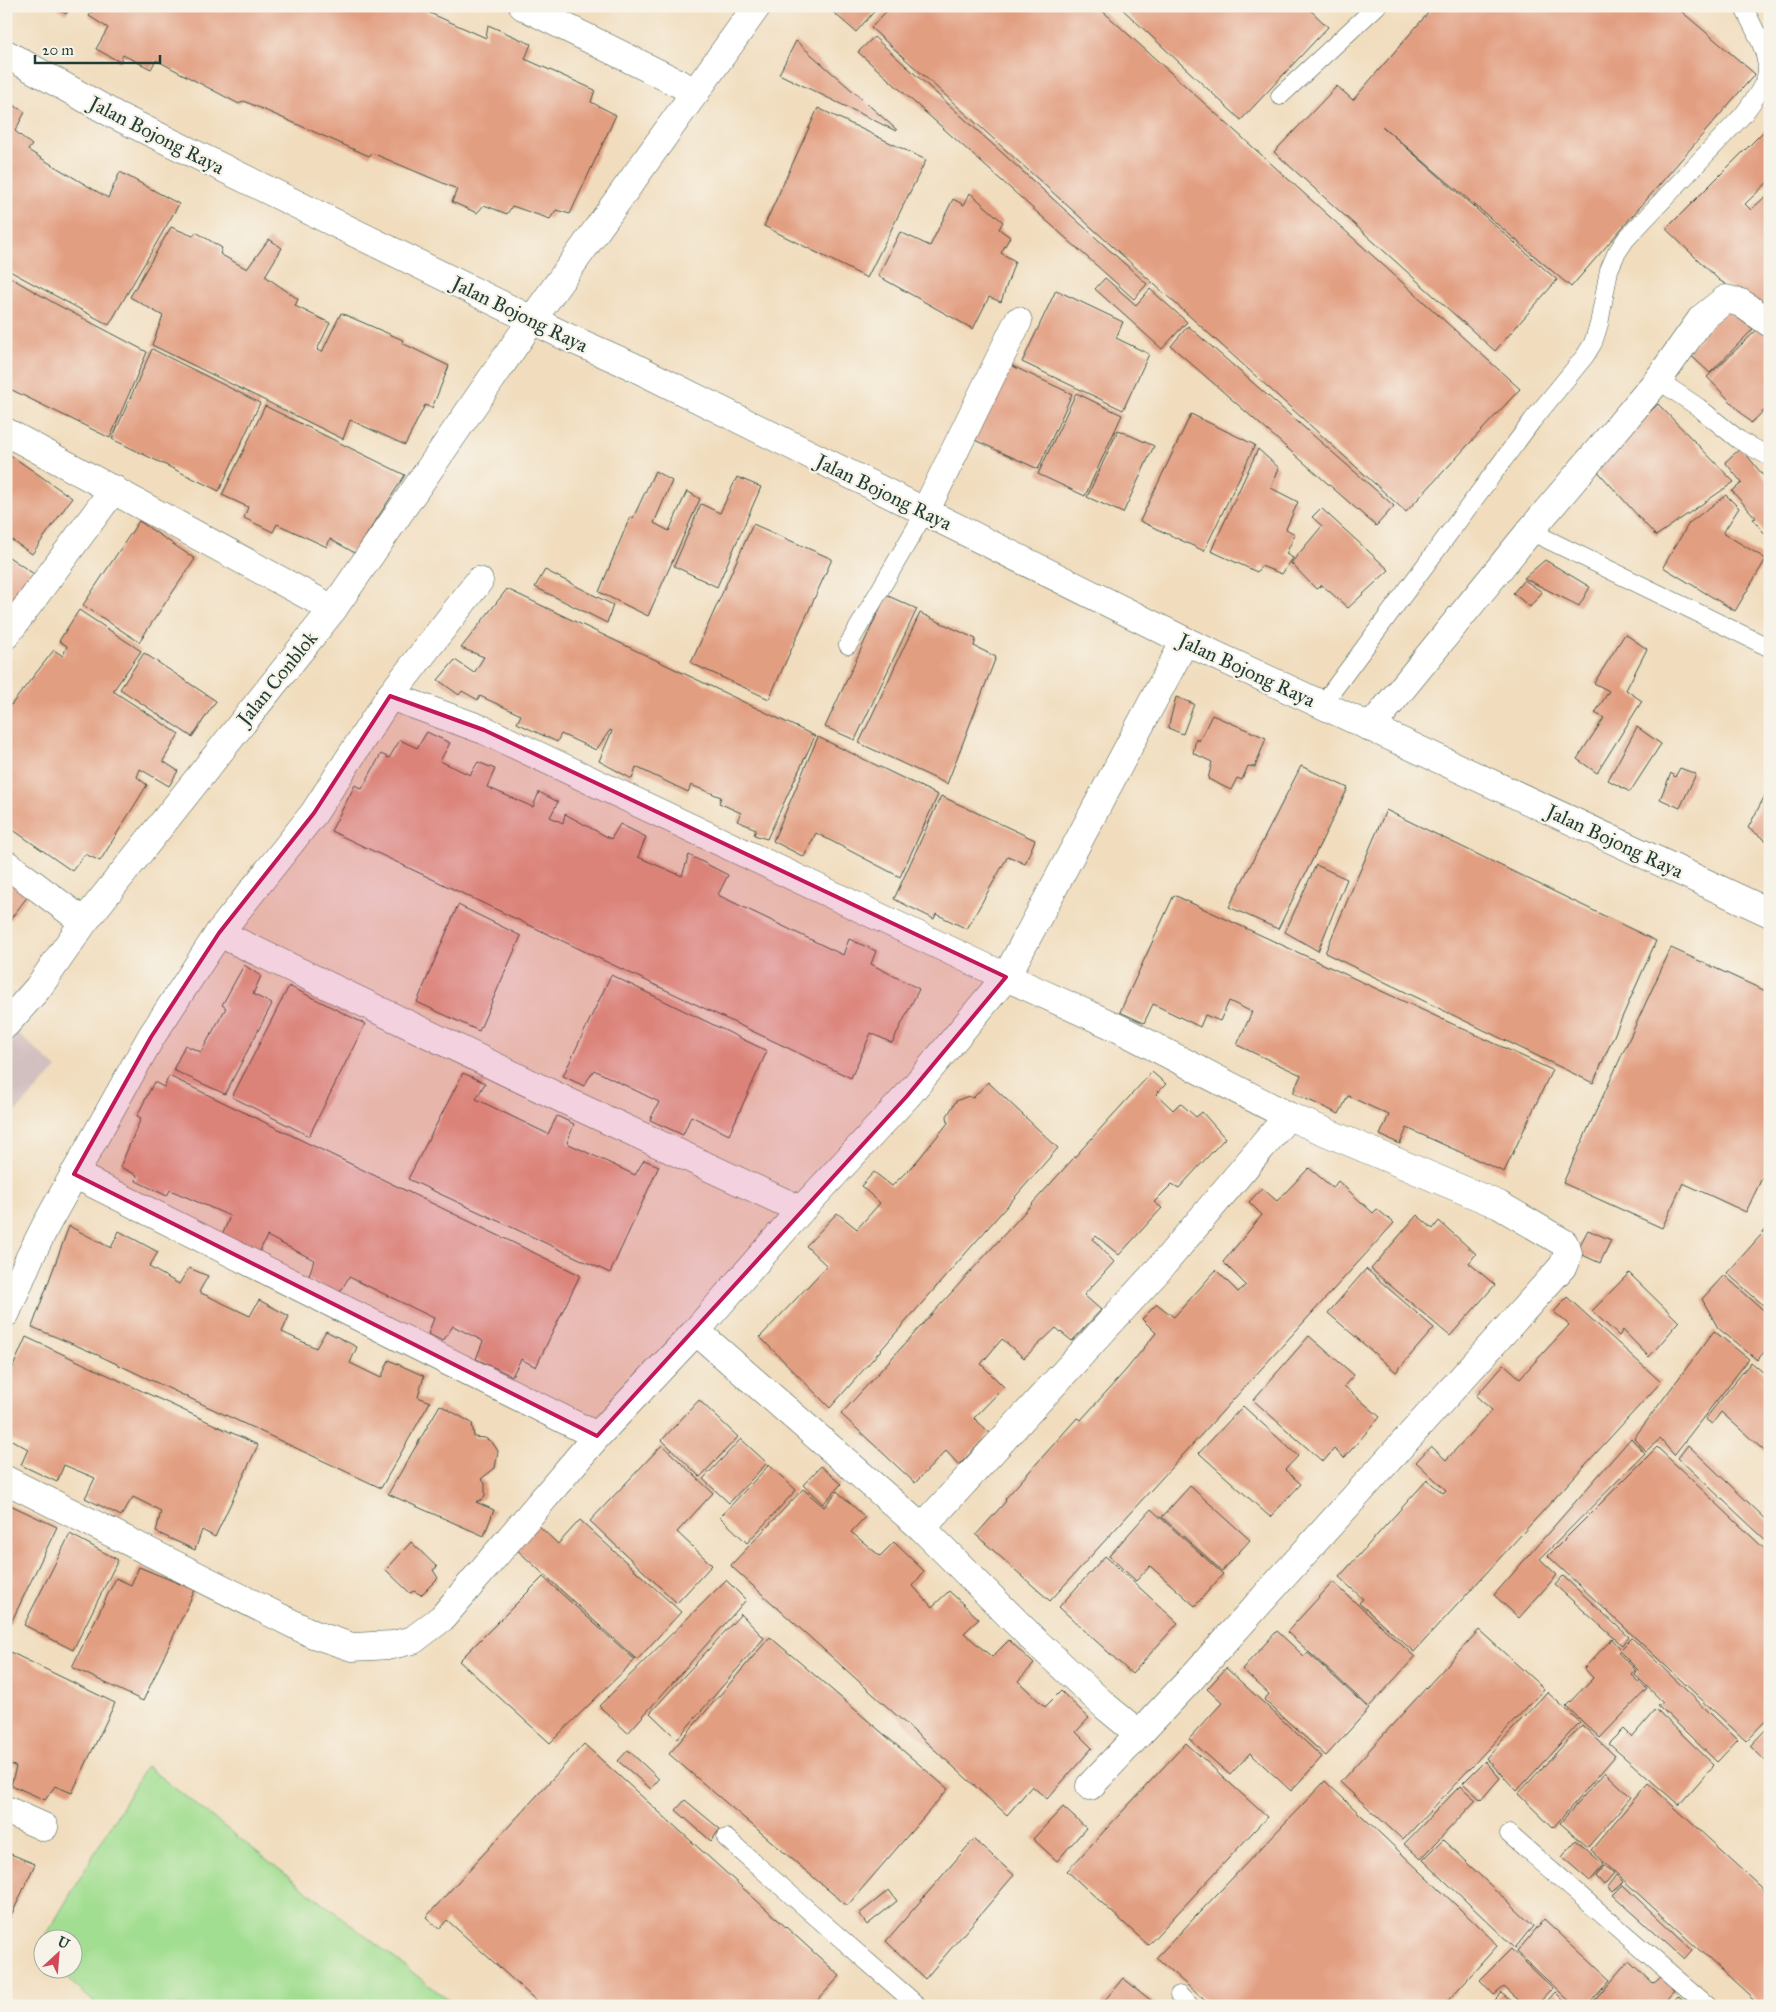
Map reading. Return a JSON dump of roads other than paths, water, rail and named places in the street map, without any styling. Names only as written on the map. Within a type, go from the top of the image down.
[{"type":"street","points":[[523,6],[696,92]]},
{"type":"street","name":"Jalan Conblok","points":[[6,1024],[38,988],[84,922],[333,609],[532,320],[757,6]]},
{"type":"street","name":"Jalan Bojong Raya","points":[[6,54],[115,115],[532,320],[630,365],[1185,641],[1770,913]]},
{"type":"street","points":[[1370,728],[1530,531],[1658,380],[1702,318],[1726,299],[1741,303],[1770,323]]},
{"type":"street","points":[[925,512],[1018,321]]},
{"type":"street","points":[[6,432],[333,609]]},
{"type":"street","points":[[6,635],[114,489]]},
{"type":"street","points":[[6,1313],[29,1258],[151,1037],[219,933],[314,813],[390,696],[479,581]]},
{"type":"street","points":[[6,1480],[313,1634],[352,1647],[392,1645],[413,1640],[442,1618],[597,1436],[696,1332],[801,1210],[907,1096],[1006,977],[1185,641]]},
{"type":"street","points":[[390,696],[484,730],[1118,1028],[1288,1116],[1499,1205],[1564,1243],[1568,1253],[1563,1266],[1188,1682],[1090,1786]]},
{"type":"street","points":[[6,864],[84,922]]},
{"type":"street","points":[[219,933],[578,1107],[801,1210]]},
{"type":"street","points":[[922,1528],[1160,1268],[1288,1116]]},
{"type":"street","points":[[74,1174],[597,1436]]},
{"type":"street","points":[[696,1332],[922,1528],[1033,1640],[1105,1706],[1139,1734]]},
{"type":"street","points":[[6,1810],[44,1827]]},
{"type":"lane","points":[[1280,96],[1377,6]]},
{"type":"lane","points":[[1322,705],[1532,421],[1585,356],[1593,342],[1599,324],[1609,270],[1616,254],[1626,239],[1743,114],[1755,98],[1766,77],[1765,52],[1743,6]]},
{"type":"lane","points":[[1658,380],[1698,407],[1739,440],[1770,456]]},
{"type":"lane","points":[[848,645],[925,512]]},
{"type":"lane","points":[[1530,531],[1770,648]]},
{"type":"lane","points":[[1509,1834],[1708,2006]]},
{"type":"lane","points":[[726,1838],[918,2006]]}]
